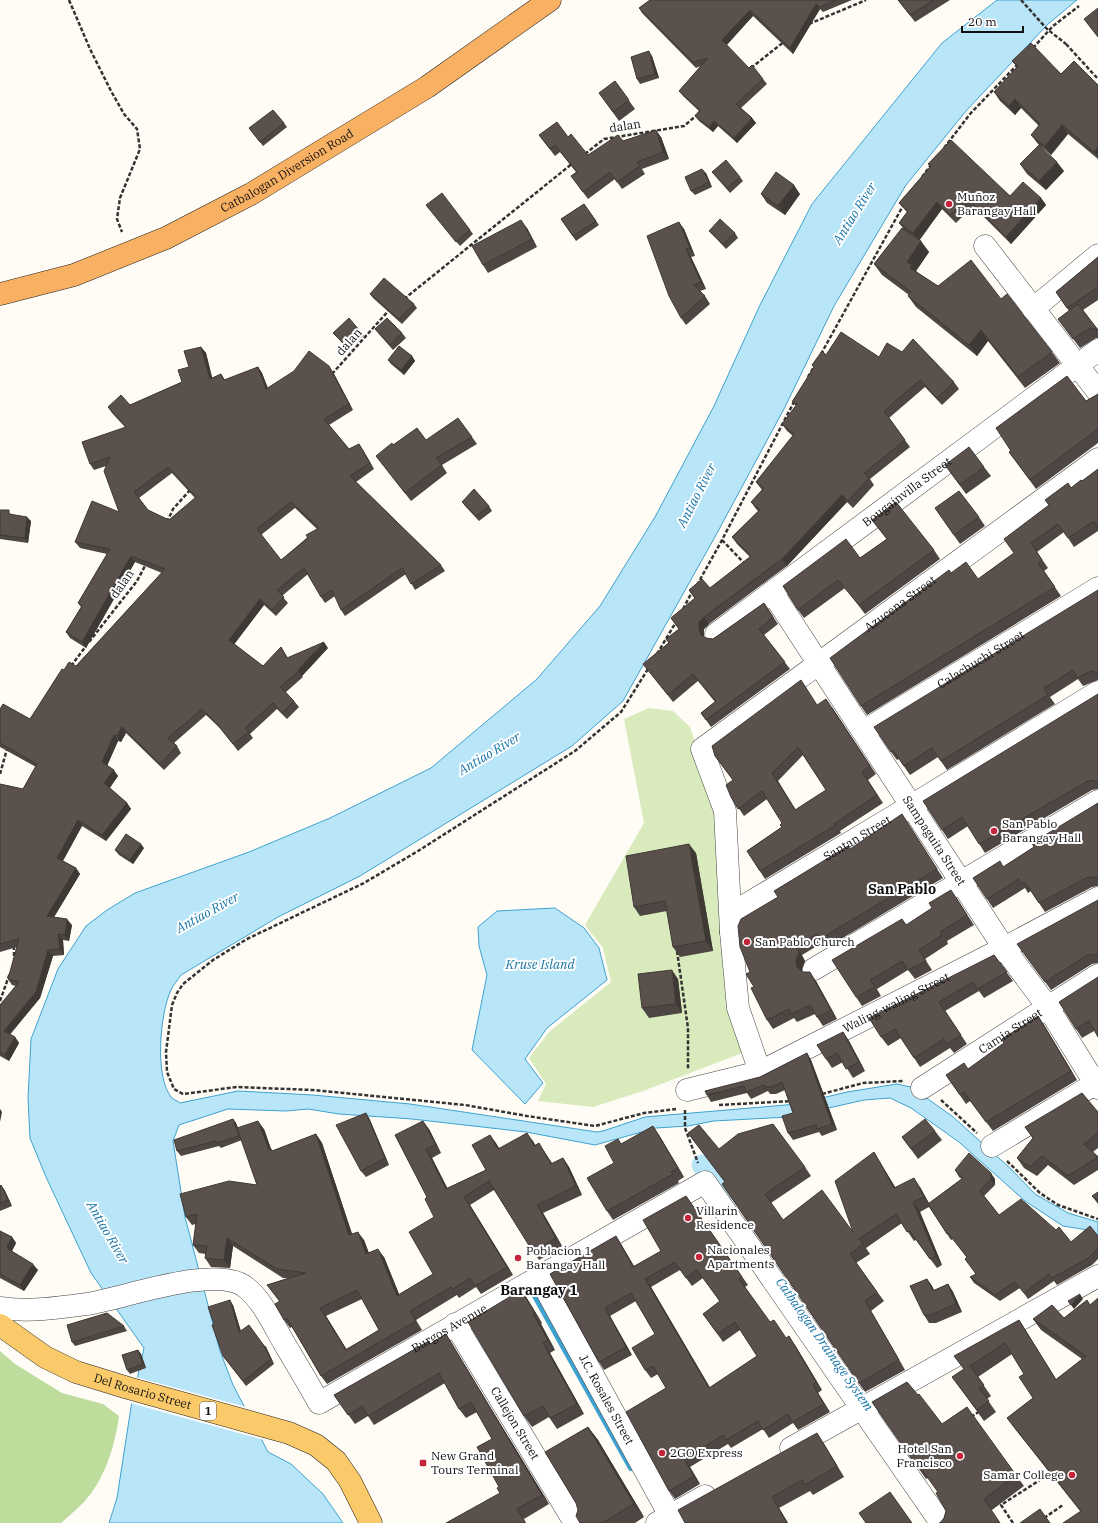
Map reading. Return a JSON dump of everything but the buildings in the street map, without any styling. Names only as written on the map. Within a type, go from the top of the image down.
[{"type":"highway","name":"Catbalogan Diversion Road","points":[[0,294],[74,274],[140,249],[166,238],[251,194],[426,87],[550,0]]},
{"type":"main road","name":"Del Rosario Street","points":[[0,1325],[46,1357],[76,1372],[289,1433],[316,1445],[336,1461],[350,1481],[371,1523]]},
{"type":"street","points":[[985,246],[1098,392]]},
{"type":"street","points":[[1033,309],[1098,254]]},
{"type":"street","name":"Bougainvilla Street","points":[[716,634],[1098,350]]},
{"type":"street","name":"Azucena Street","points":[[731,932],[725,811],[702,749],[1098,459]]},
{"type":"street","name":"Calachuchi Street","points":[[864,731],[1098,588]]},
{"type":"street","name":"Sampaguita Street","points":[[772,592],[864,731],[911,806],[962,880],[1004,948],[1047,1006],[1097,1084]]},
{"type":"street","name":"Santan Street","points":[[731,932],[744,906],[1098,692]]},
{"type":"street","points":[[814,969],[962,880],[1098,801]]},
{"type":"street","name":"Waling-waling Street","points":[[686,1103],[760,1072],[1004,948],[1098,898]]},
{"type":"street","points":[[731,932],[738,1008],[760,1072]]},
{"type":"street","name":"Camia Street","points":[[922,1088],[1047,1006],[1098,975]]},
{"type":"street","points":[[992,1146],[1097,1084]]},
{"type":"street","points":[[705,1182],[866,1406],[941,1523]]},
{"type":"street","name":"Burgos Avenue","points":[[0,1308],[22,1311],[89,1304],[203,1278],[225,1280],[243,1286],[256,1298],[268,1314],[319,1403],[705,1182]]},
{"type":"street","name":"J.C. Rosales Street","points":[[540,1276],[667,1521]]},
{"type":"street","points":[[773,1458],[1098,1276]]},
{"type":"street","name":"Callejon Street","points":[[455,1324],[575,1523]]},
{"type":"street","points":[[667,1521],[725,1485]]},
{"type":"path","points":[[69,0],[90,49],[111,91],[124,114],[137,129],[140,149],[120,198],[117,219],[124,237],[140,249]]},
{"type":"path","points":[[805,26],[866,0]]},
{"type":"path","points":[[1022,0],[1047,29],[1066,44],[1098,79]]},
{"type":"path","points":[[1030,51],[1053,26],[1079,6]]},
{"type":"path","points":[[749,71],[788,39]]},
{"type":"path","points":[[940,152],[970,114],[1019,63]]},
{"type":"path","name":"dalan","points":[[401,301],[604,139],[684,126],[702,111]]},
{"type":"path","points":[[921,178],[936,159]]},
{"type":"path","points":[[807,379],[908,197]]},
{"type":"path","name":"dalan","points":[[326,379],[395,306]]},
{"type":"path","points":[[681,612],[722,540],[796,399]]},
{"type":"path","points":[[163,529],[173,509],[194,486]]},
{"type":"path","points":[[722,540],[750,569]]},
{"type":"path","name":"dalan","points":[[70,667],[137,581],[147,562]]},
{"type":"path","points":[[655,657],[677,619]]},
{"type":"path","points":[[651,664],[621,712],[575,750],[405,859],[364,883],[247,939],[214,960],[183,984],[177,993],[171,1012],[166,1052],[167,1072],[174,1089],[183,1094],[237,1087],[313,1090],[465,1105],[596,1126],[686,1103]]},
{"type":"path","points":[[0,774],[8,746]]},
{"type":"path","points":[[0,1001],[14,959],[14,938]]},
{"type":"path","points":[[676,945],[688,1028],[686,1128],[705,1182]]},
{"type":"path","points":[[815,1096],[863,1084],[892,1080],[908,1081],[922,1088],[943,1102],[992,1146],[1040,1193],[1058,1204],[1098,1219]]},
{"type":"path","points":[[712,1106],[794,1101]]},
{"type":"path","points":[[966,1420],[986,1407]]},
{"type":"path","points":[[1013,1523],[1001,1506],[1043,1478]]},
{"type":"path","points":[[1042,1519],[1063,1505]]},
{"type":"green space","points":[[649,708],[673,711],[690,727],[718,813],[745,1052],[643,1091],[593,1107],[538,1101],[546,1084],[529,1058],[549,1032],[611,982],[603,948],[585,925],[644,823],[624,719]]},
{"type":"green space","points":[[0,1351],[15,1364],[62,1393],[103,1404],[119,1416],[112,1450],[98,1483],[84,1502],[61,1523],[0,1523]]},
{"type":"water","name":"Antiao River","points":[[997,0],[1077,0],[1048,24],[966,111],[906,185],[834,306],[785,407],[716,535],[623,701],[572,746],[360,876],[278,917],[181,975],[173,986],[167,1000],[162,1029],[161,1061],[166,1089],[172,1098],[180,1103],[238,1091],[313,1095],[410,1104],[597,1132],[645,1117],[797,1104],[847,1092],[897,1084],[911,1087],[952,1116],[1011,1169],[1035,1194],[1068,1213],[1098,1222],[1098,1235],[1088,1230],[1063,1226],[1025,1201],[959,1142],[911,1108],[890,1098],[864,1100],[789,1117],[714,1121],[688,1126],[656,1128],[595,1145],[526,1132],[412,1119],[339,1114],[308,1109],[286,1111],[228,1109],[179,1125],[173,1141],[185,1217],[220,1351],[233,1385],[268,1452],[291,1464],[323,1494],[343,1523],[109,1523],[117,1498],[131,1407],[144,1348],[91,1273],[46,1177],[30,1138],[28,1098],[31,1039],[58,969],[86,926],[107,910],[135,893],[249,852],[330,818],[431,768],[537,679],[600,606],[655,517],[714,406],[760,305],[812,204],[942,43]]},
{"type":"water","name":"Kruse Island","points":[[555,908],[584,928],[599,948],[607,980],[547,1028],[525,1059],[543,1083],[525,1104],[472,1050],[487,975],[479,946],[478,927],[497,911]]},
{"type":"pier","points":[[136,1377],[246,1407],[264,1440],[130,1403]]},
{"type":"waterway","name":"Catbalogan Drainage System","points":[[702,1165],[722,1195]]},
{"type":"waterway","points":[[530,1287],[631,1468]]},
{"type":"waterway","points":[[564,1299],[590,1348]]},
{"type":"place","name":"Muñoz Barangay Hall","points":[[949,204]]},
{"type":"place","name":"San Pablo Barangay Hall","points":[[994,831]]},
{"type":"place","name":"San Pablo Church","points":[[747,942]]},
{"type":"place","name":"Villarin Residence","points":[[688,1218]]},
{"type":"place","name":"Nacionales Apartments","points":[[699,1257]]},
{"type":"place","name":"Poblacion 1 Barangay Hall","points":[[518,1258]]},
{"type":"place","name":"2GO Express","points":[[662,1453]]},
{"type":"place","name":"Hotel San Francisco","points":[[960,1456]]},
{"type":"place","name":"New Grand Tours Terminal","points":[[423,1463]]},
{"type":"place","name":"Samar College","points":[[1072,1475]]},
{"type":"district","name":"San Pablo","points":[[902,889]]},
{"type":"district","name":"Barangay 1","points":[[539,1290]]}]
